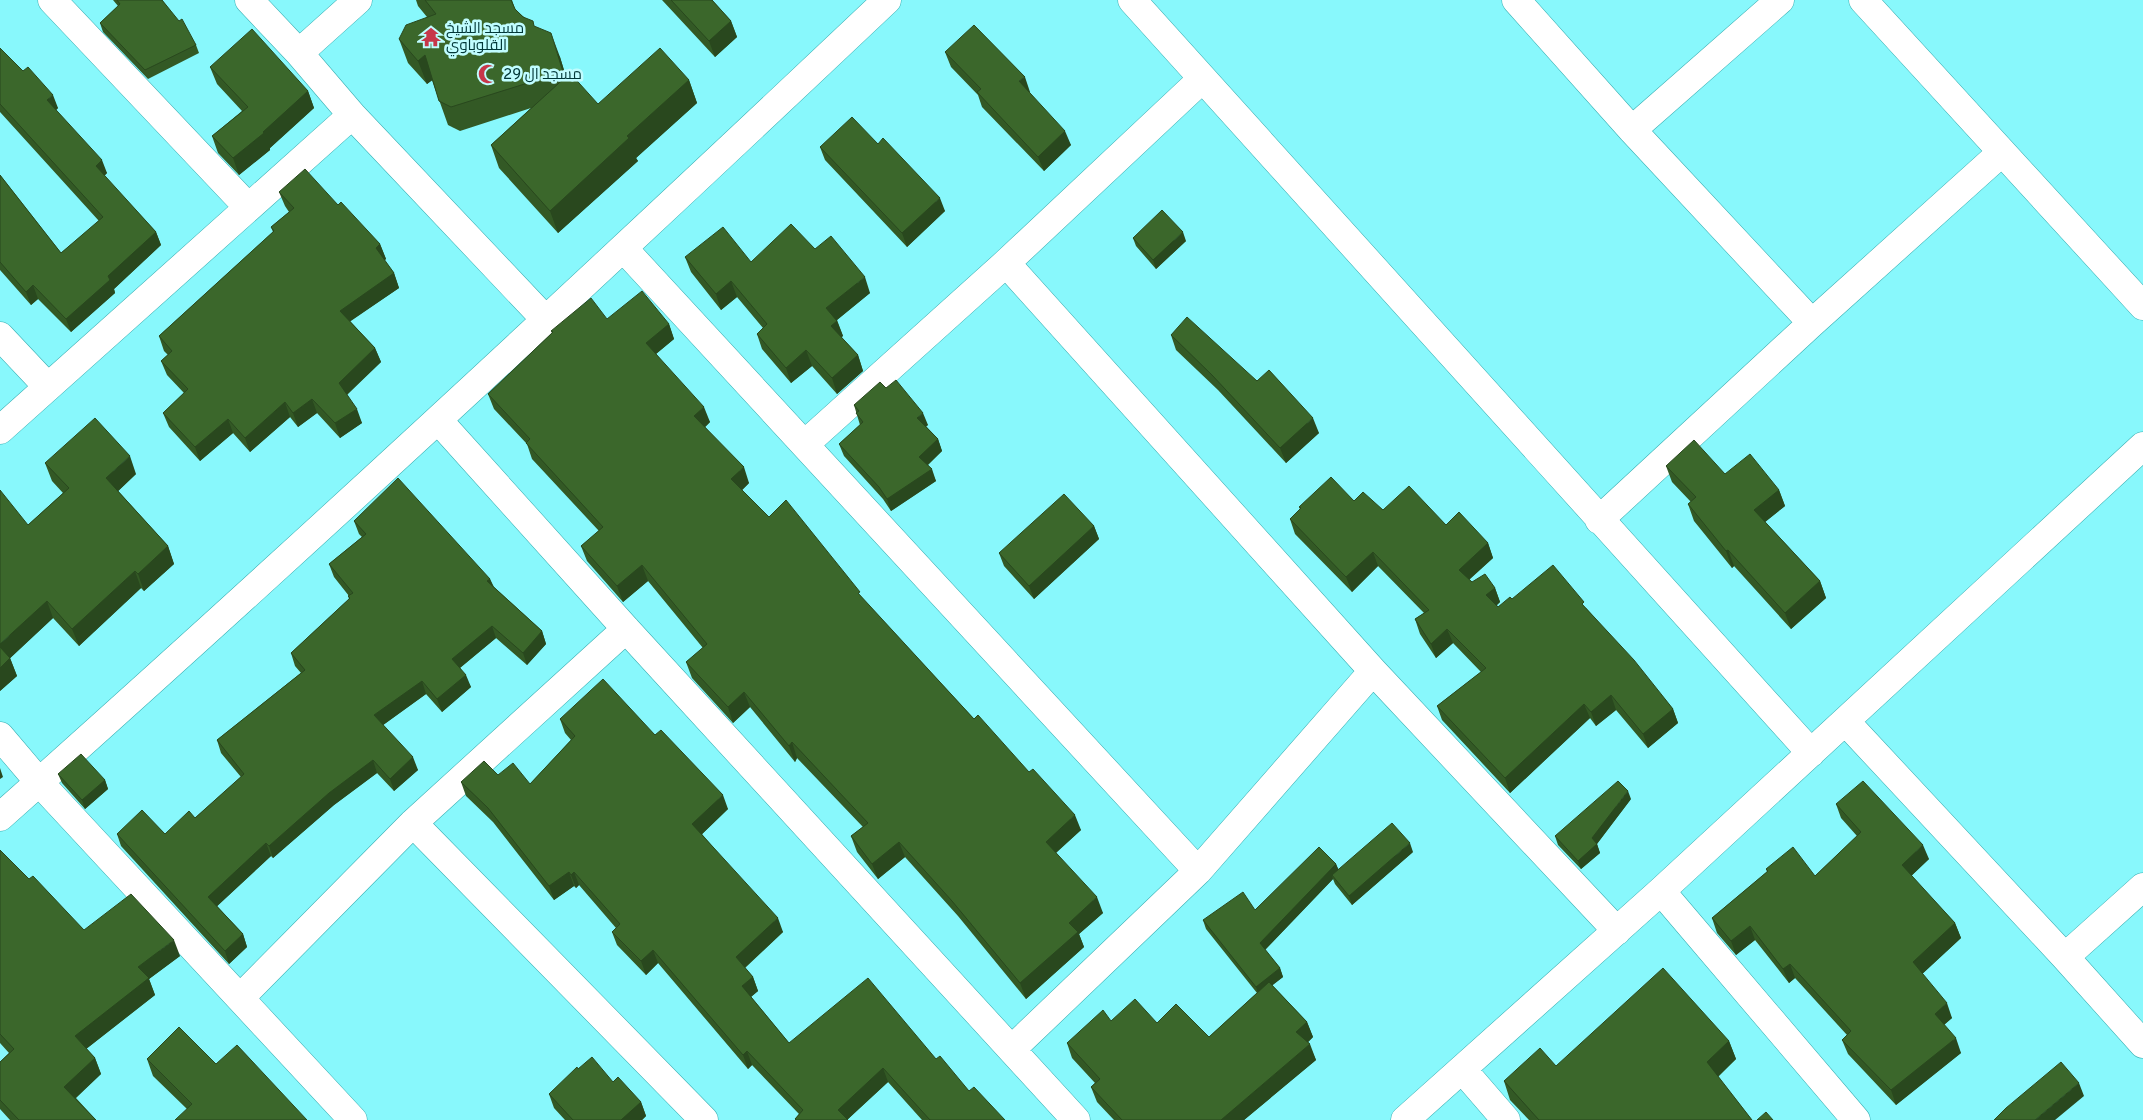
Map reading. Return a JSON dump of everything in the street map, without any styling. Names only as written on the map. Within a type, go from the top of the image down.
[{"type":"street","points":[[52,0],[248,207]]},
{"type":"street","points":[[249,0],[299,53],[352,115],[545,319]]},
{"type":"street","points":[[299,53],[358,0]]},
{"type":"street","points":[[0,817],[624,249],[887,0]]},
{"type":"street","points":[[1516,0],[1632,130],[1812,323]]},
{"type":"street","points":[[1632,130],[1780,0]]},
{"type":"street","points":[[1863,0],[2143,306]]},
{"type":"street","points":[[1142,3],[1202,79],[1811,753]]},
{"type":"street","points":[[805,444],[1006,263],[1202,79]]},
{"type":"street","points":[[0,430],[352,115]]},
{"type":"street","points":[[1599,520],[2001,152]]},
{"type":"street","points":[[624,249],[1198,871]]},
{"type":"street","points":[[1006,263],[1373,671],[1617,931]]},
{"type":"street","points":[[0,336],[48,387]]},
{"type":"street","points":[[438,420],[626,629],[1076,1120]]},
{"type":"street","points":[[1405,1120],[1661,891],[2143,446]]},
{"type":"street","points":[[241,997],[413,824],[626,629]]},
{"type":"street","points":[[1012,1049],[1198,871],[1373,671]]},
{"type":"street","points":[[1846,722],[2065,957],[2143,1044]]},
{"type":"street","points":[[0,736],[40,782],[241,997],[352,1120]]},
{"type":"street","points":[[413,824],[704,1120]]},
{"type":"street","points":[[2065,957],[2143,887]]},
{"type":"street","points":[[1661,891],[1856,1120]]},
{"type":"street","points":[[1462,1069],[1506,1120]]},
{"type":"building","points":[[117,0],[162,0],[179,21],[182,19],[196,45],[145,70],[100,23],[120,4]]},
{"type":"building","name":"مسجد ال 29","points":[[425,0],[511,0],[515,9],[523,17],[533,21],[534,26],[551,33],[563,72],[451,107],[439,101],[425,55],[418,61],[399,39],[406,25],[436,14]]},
{"type":"building","points":[[671,0],[712,0],[731,21],[709,41]]},
{"type":"building","points":[[974,25],[1025,77],[1019,81],[1065,131],[1038,157],[977,92],[981,89],[945,52]]},
{"type":"building","points":[[252,29],[308,91],[264,133],[233,158],[212,136],[248,107],[210,67]]},
{"type":"building","points":[[0,48],[23,71],[28,67],[53,95],[47,100],[102,160],[96,166],[156,232],[108,276],[110,280],[66,319],[33,285],[26,292],[0,262],[0,175],[61,253],[103,217],[0,104]]},
{"type":"building","points":[[660,48],[689,80],[627,136],[629,138],[550,211],[491,145],[570,73],[598,104]]},
{"type":"building","points":[[852,117],[878,144],[883,138],[940,198],[902,233],[820,147]]},
{"type":"building","points":[[305,169],[338,205],[341,202],[380,244],[376,248],[394,273],[340,311],[375,348],[339,383],[357,409],[335,423],[312,399],[293,413],[285,402],[245,438],[228,419],[195,447],[163,413],[188,389],[161,361],[172,351],[159,336],[274,231],[271,227],[294,208],[279,192]]},
{"type":"building","points":[[1162,210],[1183,232],[1153,260],[1133,238]]},
{"type":"building","points":[[791,224],[815,249],[831,236],[865,277],[826,308],[837,321],[831,326],[858,355],[832,378],[806,350],[786,368],[757,334],[767,324],[731,281],[716,294],[685,257],[723,227],[751,262]]},
{"type":"building","points":[[642,291],[669,324],[646,343],[704,407],[694,416],[744,467],[731,479],[769,517],[786,500],[860,592],[858,593],[974,719],[978,715],[1029,772],[1033,769],[1075,815],[1046,842],[1097,897],[1069,923],[1078,932],[1020,983],[952,901],[899,842],[872,864],[851,836],[868,823],[792,742],[789,746],[744,692],[728,707],[686,662],[707,644],[642,565],[617,586],[581,546],[603,527],[526,443],[530,439],[488,394],[553,332],[551,331],[591,298],[607,319]]},
{"type":"building","points":[[1187,317],[1257,381],[1269,370],[1313,418],[1280,448],[1212,375],[1171,335]]},
{"type":"building","points":[[896,380],[923,413],[917,418],[938,439],[919,457],[932,469],[887,499],[879,487],[839,444],[863,422],[856,413],[859,411],[854,405],[880,382],[886,388]]},
{"type":"building","points":[[95,418],[130,456],[106,478],[168,546],[138,574],[135,571],[72,629],[47,601],[0,644],[0,490],[28,525],[69,488],[45,463]]},
{"type":"building","points":[[1694,440],[1725,474],[1750,454],[1779,490],[1754,510],[1820,581],[1785,613],[1728,550],[1726,551],[1688,504],[1696,497],[1666,466]]},
{"type":"building","points":[[1331,477],[1354,501],[1363,492],[1383,510],[1409,486],[1446,525],[1459,512],[1488,543],[1459,570],[1472,582],[1485,574],[1495,588],[1486,595],[1498,607],[1510,597],[1512,599],[1553,565],[1584,602],[1582,604],[1634,660],[1673,709],[1643,734],[1611,695],[1591,712],[1584,704],[1505,778],[1437,706],[1486,668],[1447,629],[1431,644],[1415,619],[1429,610],[1373,552],[1346,577],[1290,519],[1301,508],[1299,507]]},
{"type":"building","points":[[398,478],[490,579],[487,581],[542,631],[523,653],[492,626],[452,659],[466,675],[437,699],[422,681],[374,715],[413,757],[390,779],[373,760],[329,793],[269,846],[266,843],[208,897],[243,934],[225,951],[117,834],[142,810],[165,834],[189,811],[195,818],[244,774],[217,740],[305,670],[291,653],[350,598],[348,596],[353,593],[329,564],[366,534],[354,521]]},
{"type":"building","points":[[1064,494],[1094,526],[1029,586],[999,553]]},
{"type":"building","points":[[0,647],[10,658],[0,668]]},
{"type":"building","points":[[603,679],[655,735],[661,730],[723,795],[692,824],[778,918],[736,957],[753,977],[742,986],[789,1043],[868,978],[936,1059],[940,1056],[969,1091],[974,1087],[1005,1120],[930,1120],[883,1068],[838,1110],[848,1120],[796,1120],[803,1110],[747,1051],[743,1055],[653,950],[641,961],[612,932],[620,924],[574,872],[571,875],[569,872],[549,886],[488,808],[461,782],[484,761],[498,775],[513,763],[530,784],[575,736],[560,719]]},
{"type":"building","points":[[81,754],[105,780],[82,800],[58,774]]},
{"type":"building","points":[[1618,781],[1628,791],[1592,838],[1597,844],[1578,861],[1555,836]]},
{"type":"building","points":[[1863,781],[1923,845],[1902,865],[1955,923],[1913,962],[1947,1003],[1935,1014],[1956,1038],[1891,1090],[1842,1040],[1851,1031],[1790,964],[1783,969],[1750,926],[1731,941],[1712,918],[1768,871],[1766,869],[1793,847],[1815,876],[1861,832],[1836,804]]},
{"type":"building","points":[[1392,823],[1410,843],[1349,896],[1332,875]]},
{"type":"building","points":[[1319,847],[1336,864],[1260,943],[1280,968],[1256,987],[1203,920],[1243,892],[1255,910]]},
{"type":"building","points":[[0,850],[29,879],[33,876],[84,930],[131,894],[174,940],[138,967],[149,978],[75,1036],[95,1058],[64,1087],[96,1120],[19,1120],[0,1100],[0,1062],[14,1049],[0,1034]]},
{"type":"building","points":[[1663,968],[1729,1041],[1707,1062],[1752,1120],[1539,1120],[1504,1081],[1540,1048],[1556,1066]]},
{"type":"building","points":[[1269,982],[1307,1022],[1296,1032],[1310,1044],[1221,1120],[1122,1120],[1091,1087],[1100,1079],[1067,1043],[1103,1010],[1111,1021],[1135,999],[1157,1023],[1176,1004],[1209,1037]]},
{"type":"building","points":[[179,1027],[216,1064],[237,1045],[307,1120],[175,1120],[192,1104],[147,1059]]},
{"type":"building","points":[[592,1057],[613,1082],[618,1077],[641,1102],[621,1120],[573,1120],[549,1094],[577,1067],[578,1069]]},
{"type":"building","points":[[2061,1062],[2079,1083],[2035,1120],[1994,1120],[2006,1108]]},
{"type":"building","points":[[1766,1112],[1773,1120],[1757,1120]]},
{"type":"place","name":"مسجد الشيخ القلوباوي","points":[[431,37]]},
{"type":"place","name":"مسجد ال 29","points":[[488,74]]}]
